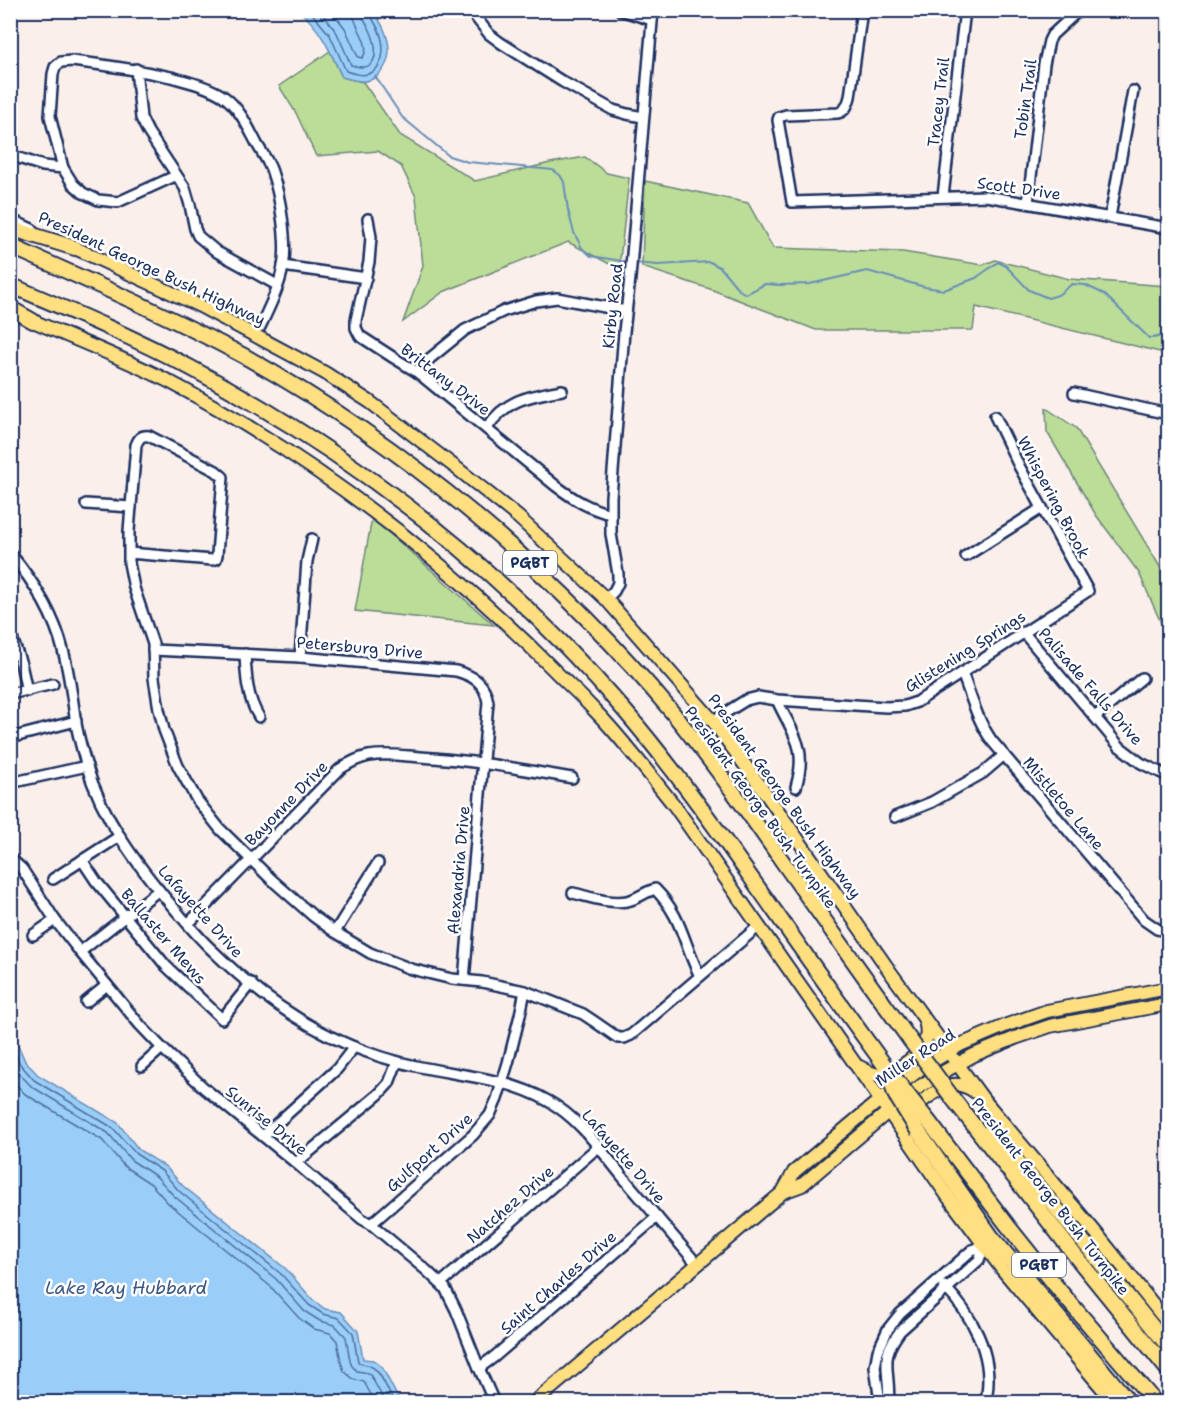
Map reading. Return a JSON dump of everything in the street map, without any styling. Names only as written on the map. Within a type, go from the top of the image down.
[{"type":"highway","points":[[10,228],[75,249]]},
{"type":"highway","name":"President George Bush Turnpike","points":[[10,246],[164,315],[286,381],[392,451],[448,494],[544,577],[594,626],[686,730],[734,793],[954,1100],[1168,1370]]},
{"type":"highway","name":"PGBT","points":[[10,285],[159,351],[261,406],[329,450],[432,525],[544,625],[624,710],[710,819],[885,1065],[919,1132],[1008,1226],[1155,1402]]},
{"type":"highway","points":[[10,310],[33,321]]},
{"type":"highway","points":[[954,1100],[1022,1166],[1168,1346]]},
{"type":"highway","points":[[919,1132],[992,1236],[1129,1402]]},
{"type":"main road","name":"President George Bush Highway","points":[[75,249],[200,306],[316,368],[370,402],[518,516],[606,599],[718,717],[769,798],[957,1064],[983,1099],[1168,1323]]},
{"type":"main road","points":[[33,321],[169,381],[293,454],[412,542],[479,598],[532,647],[601,717],[674,805],[880,1099],[889,1111],[919,1132],[984,1246],[1114,1402]]},
{"type":"main road","name":"Miller Road","points":[[783,1192],[794,1172],[880,1099],[923,1067],[960,1046],[1007,1025],[1047,1011],[1168,988]]},
{"type":"main road","name":"Miller Road","points":[[535,1402],[783,1192],[802,1185],[919,1087],[974,1055],[1050,1026],[1168,1004]]},
{"type":"main road","points":[[856,1064],[879,1076],[887,1074],[914,1057],[927,1038],[925,1019]]},
{"type":"main road","points":[[919,1132],[906,1126],[908,1116],[914,1108],[939,1089],[955,1083],[968,1087],[983,1099]]},
{"type":"street","points":[[470,10],[489,34],[513,52],[605,106],[643,117]]},
{"type":"street","points":[[620,10],[652,15]]},
{"type":"street","name":"Scott Drive","points":[[862,10],[850,97],[846,107],[838,113],[782,115],[778,120],[792,202],[986,196],[1168,228]]},
{"type":"street","name":"Tracey Trail","points":[[943,196],[964,10]]},
{"type":"street","name":"Tobin Trail","points":[[1028,203],[1044,64],[1050,41],[1057,30],[1079,10]]},
{"type":"street","name":"Kirby Road","points":[[606,599],[618,583],[610,514],[652,15]]},
{"type":"street","points":[[176,176],[118,202],[98,200],[83,193],[73,184],[63,168],[50,116],[53,74],[57,65],[65,61],[72,61],[136,69],[191,82],[218,93],[235,107],[272,172],[284,232],[284,266],[274,298],[260,327]]},
{"type":"street","points":[[136,69],[141,118],[185,188],[198,236],[217,252],[278,285]]},
{"type":"street","points":[[1110,217],[1133,91]]},
{"type":"street","points":[[10,155],[43,166],[63,168]]},
{"type":"street","name":"President George Bush Highway","points":[[10,219],[75,249]]},
{"type":"street","name":"Brittany Drive","points":[[368,219],[371,237],[370,255],[356,320],[356,328],[360,336],[417,372],[556,486],[592,509],[610,514]]},
{"type":"street","points":[[284,266],[366,278]]},
{"type":"street","points":[[417,372],[465,330],[504,311],[536,301],[557,298],[626,311]]},
{"type":"street","points":[[487,428],[499,413],[516,401],[562,390]]},
{"type":"street","points":[[1074,393],[1168,414]]},
{"type":"street","name":"Whispering Brook","points":[[995,416],[1019,466],[1088,591]]},
{"type":"street","points":[[129,553],[216,559],[223,477],[149,436],[142,436],[139,439],[135,453],[128,545],[130,575],[153,650],[154,678],[164,730],[178,766],[208,815],[233,842],[313,916],[370,953],[411,969],[452,979],[525,991],[576,1011],[618,1038],[624,1038],[631,1035],[759,926]]},
{"type":"street","points":[[86,504],[131,507]]},
{"type":"street","points":[[966,556],[1042,508]]},
{"type":"street","points":[[300,657],[306,573],[312,539]]},
{"type":"street","name":"Lafayette Drive","points":[[10,553],[39,592],[59,636],[87,766],[108,817],[159,890],[212,950],[279,1005],[301,1020],[354,1047],[397,1062],[501,1083],[535,1094],[560,1108],[572,1117],[697,1264]]},
{"type":"street","name":"Glistening Springs","points":[[718,717],[746,700],[758,696],[777,700],[886,707],[905,706],[917,702],[1088,591]]},
{"type":"street","points":[[10,632],[27,691]]},
{"type":"street","name":"Palisade Falls Drive","points":[[1023,632],[1120,747],[1141,763],[1168,776]]},
{"type":"street","name":"Petersburg Drive","points":[[153,650],[300,657],[456,671],[467,674],[480,684],[486,693],[488,702],[482,762]]},
{"type":"street","points":[[245,654],[248,690],[259,717]]},
{"type":"street","name":"Mistletoe Lane","points":[[962,673],[983,728],[1004,755],[1144,920],[1157,929],[1168,931]]},
{"type":"street","points":[[1095,717],[1142,678]]},
{"type":"street","points":[[10,694],[53,684]]},
{"type":"street","points":[[777,700],[798,742],[801,770],[796,787]]},
{"type":"street","points":[[10,738],[76,722]]},
{"type":"street","name":"Bayonne Drive","points":[[188,924],[310,798],[350,762],[377,755],[428,757],[482,762],[572,778]]},
{"type":"street","points":[[895,817],[932,802],[983,773],[1004,755]]},
{"type":"street","name":"Alexandria Drive","points":[[464,980],[482,762]]},
{"type":"street","points":[[10,783],[87,766]]},
{"type":"street","points":[[53,879],[120,836]]},
{"type":"street","name":"Sunrise Drive","points":[[10,858],[28,877],[55,920],[80,952],[162,1048],[204,1088],[441,1283],[456,1310],[494,1402]]},
{"type":"street","name":"Ballaster Mews","points":[[82,860],[96,881],[166,966],[222,1019],[251,983]]},
{"type":"street","points":[[335,932],[378,863]]},
{"type":"street","points":[[573,893],[620,902],[628,901],[655,889],[677,918],[700,976]]},
{"type":"street","points":[[80,952],[159,890]]},
{"type":"street","points":[[33,935],[55,920]]},
{"type":"street","points":[[86,1002],[107,985]]},
{"type":"street","name":"Gulfport Drive","points":[[371,1224],[441,1164],[483,1125],[490,1115],[497,1100],[525,991]]},
{"type":"street","points":[[263,1136],[337,1069],[354,1047]]},
{"type":"street","points":[[142,1065],[162,1048]]},
{"type":"street","points":[[296,1163],[380,1094],[388,1083],[397,1062]]},
{"type":"street","name":"Natchez Drive","points":[[441,1283],[598,1147]]},
{"type":"street","name":"Saint Charles Drive","points":[[479,1368],[657,1217]]},
{"type":"street","points":[[880,1402],[876,1367],[878,1351],[888,1329],[900,1314],[972,1250],[984,1246]]},
{"type":"street","points":[[888,1402],[890,1391],[887,1356],[891,1344],[900,1331],[979,1260],[984,1246]]},
{"type":"street","points":[[938,1280],[968,1315],[986,1358],[989,1379],[987,1394]]},
{"type":"green space","points":[[330,51],[342,77],[363,82],[400,135],[475,181],[585,157],[607,173],[629,178],[619,269],[568,242],[443,292],[403,322],[423,266],[416,197],[401,166],[378,151],[316,156],[296,113],[279,86]]},
{"type":"green space","points":[[645,181],[748,203],[773,248],[903,252],[983,265],[995,260],[1069,279],[1168,286],[1168,354],[976,307],[973,330],[816,330],[710,289],[642,267]]},
{"type":"green space","points":[[1046,408],[1076,428],[1168,580],[1168,639],[1139,573],[1096,515],[1047,432]]},
{"type":"green space","points":[[372,518],[494,625],[355,611]]},
{"type":"water","points":[[299,11],[373,11],[388,41],[386,65],[371,80],[357,81],[342,77],[319,33]]},
{"type":"water","name":"Lake Ray Hubbard","points":[[11,1037],[15,1038],[25,1061],[38,1075],[118,1123],[139,1150],[166,1167],[183,1186],[286,1269],[313,1300],[325,1309],[341,1312],[358,1331],[363,1359],[373,1360],[382,1367],[400,1402],[11,1402]]},
{"type":"waterway","points":[[375,76],[402,117],[449,156],[468,162],[553,170],[560,175],[564,182],[574,233],[582,248],[591,256],[628,262]]},
{"type":"waterway","points":[[634,263],[658,265],[710,262],[721,268],[739,290],[746,294],[765,284],[810,284],[867,271],[944,290],[976,278],[998,262],[1006,266],[1029,290],[1048,298],[1058,295],[1072,284],[1085,285],[1104,294],[1149,338],[1160,336],[1168,328]]}]
